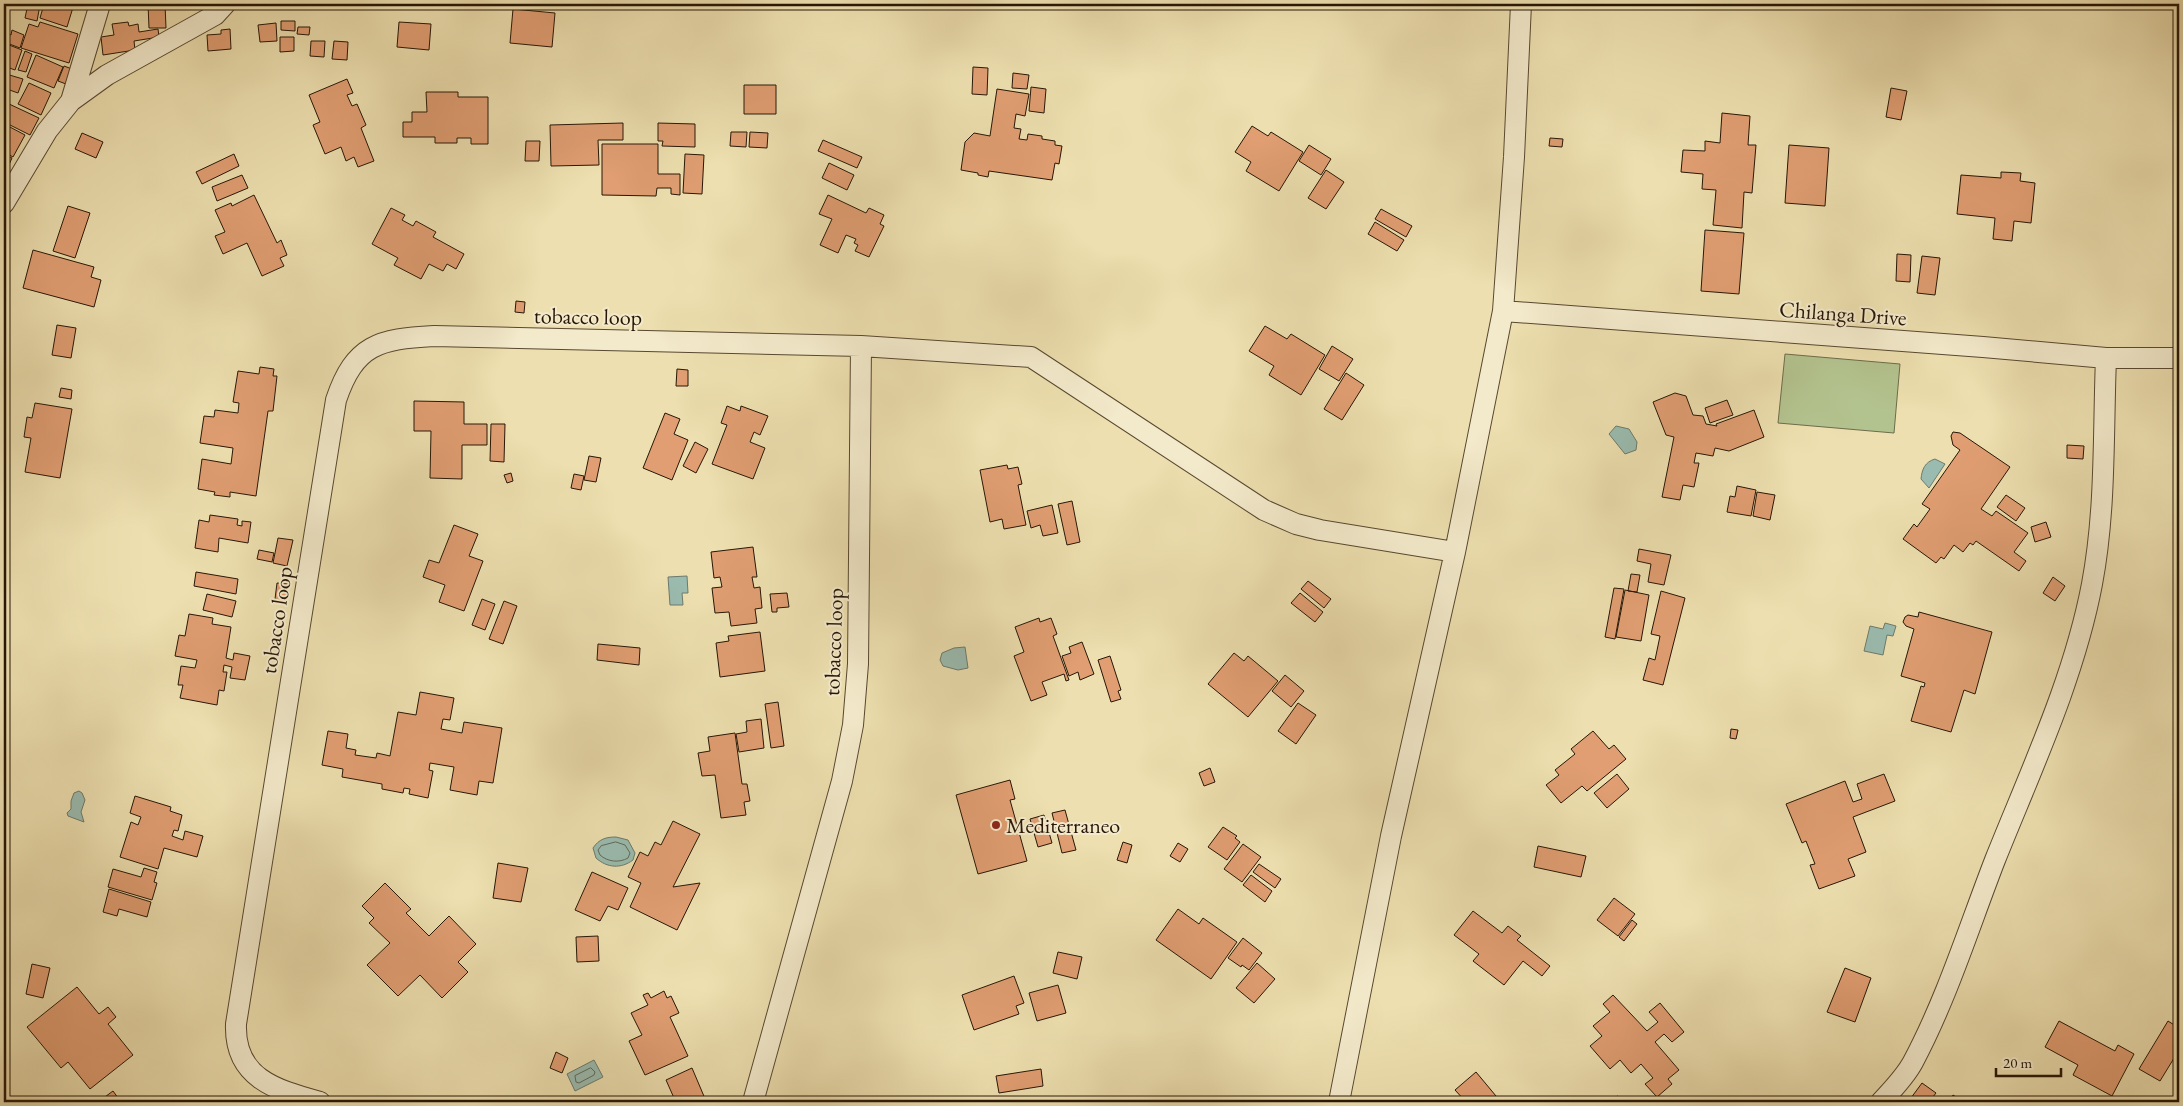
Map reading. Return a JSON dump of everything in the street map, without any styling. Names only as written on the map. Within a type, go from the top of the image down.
[{"type":"street","points":[[71,101],[100,4]]},
{"type":"street","points":[[4,203],[47,131],[71,101],[107,74],[216,15],[225,4]]},
{"type":"street","points":[[1339,1102],[1392,836],[1455,552],[1503,311],[1514,157],[1521,4]]},
{"type":"street","name":"Chilanga Drive","points":[[1503,311],[2106,358],[2179,358]]},
{"type":"street","name":"tobacco loop","points":[[320,1102],[283,1091],[259,1078],[241,1056],[237,1046],[236,1024],[332,418],[341,385],[348,370],[370,348],[386,341],[434,336],[861,346],[858,664],[852,725],[842,781],[753,1102]]},
{"type":"street","points":[[861,346],[1031,357],[1264,510],[1296,524],[1320,530],[1455,552]]},
{"type":"street","points":[[1881,1102],[1912,1063],[1941,999],[2055,709],[2079,638],[2092,584],[2097,550],[2102,491],[2106,358]]},
{"type":"green space","points":[[1785,354],[1900,364],[1894,433],[1778,423]]},
{"type":"water","points":[[1616,426],[1629,429],[1637,442],[1636,450],[1625,454],[1609,434]]},
{"type":"water","points":[[1935,459],[1945,464],[1929,488],[1921,479],[1921,475],[1926,464]]},
{"type":"water","points":[[687,576],[688,593],[682,593],[683,605],[670,605],[668,577]]},
{"type":"water","points":[[1885,623],[1896,626],[1893,636],[1887,635],[1883,655],[1864,651],[1870,626],[1883,629]]},
{"type":"water","points":[[965,647],[968,668],[958,670],[943,666],[940,660],[942,653],[954,648]]},
{"type":"water","points":[[79,791],[85,800],[81,812],[84,822],[68,816],[67,813],[71,809],[74,793]]},
{"type":"water","points":[[616,837],[628,840],[635,853],[633,860],[619,866],[605,864],[596,858],[593,848],[603,839]]},
{"type":"water","points":[[594,1060],[603,1077],[575,1091],[567,1074]]},
{"type":"building","points":[[28,4],[40,5],[37,21],[25,18]]},
{"type":"building","points":[[44,4],[74,4],[67,27],[40,18]]},
{"type":"building","points":[[148,4],[165,4],[166,28],[149,28]]},
{"type":"building","points":[[513,9],[555,13],[552,47],[510,43]]},
{"type":"building","points":[[281,21],[295,21],[295,31],[281,30]]},
{"type":"building","points":[[40,22],[78,34],[69,63],[21,48],[29,24],[38,27]]},
{"type":"building","points":[[128,22],[129,26],[138,24],[139,32],[158,29],[159,37],[134,41],[135,50],[103,55],[101,37],[114,35],[112,24]]},
{"type":"building","points":[[399,22],[431,24],[429,50],[397,47]]},
{"type":"building","points":[[276,23],[277,41],[260,42],[258,25]]},
{"type":"building","points":[[298,27],[310,27],[309,35],[297,34]]},
{"type":"building","points":[[230,29],[231,49],[208,51],[207,35],[221,34],[221,30]]},
{"type":"building","points":[[12,30],[24,35],[20,48],[4,42],[4,32],[11,35]]},
{"type":"building","points":[[280,37],[294,37],[294,51],[280,52]]},
{"type":"building","points":[[311,41],[325,41],[324,57],[310,56]]},
{"type":"building","points":[[334,41],[348,42],[347,60],[332,59]]},
{"type":"building","points":[[4,43],[22,50],[15,70],[4,66]]},
{"type":"building","points":[[25,51],[32,54],[26,72],[18,70]]},
{"type":"building","points":[[36,55],[63,67],[54,88],[27,77]]},
{"type":"building","points":[[64,66],[72,69],[66,84],[58,81]]},
{"type":"building","points":[[973,67],[988,68],[987,95],[972,94]]},
{"type":"building","points":[[1013,73],[1029,75],[1027,89],[1012,88]]},
{"type":"building","points":[[6,74],[23,79],[18,93],[4,88]]},
{"type":"building","points":[[347,79],[353,93],[347,95],[352,106],[357,104],[366,125],[361,128],[374,161],[358,167],[354,157],[346,161],[341,147],[325,154],[313,125],[320,122],[309,95]]},
{"type":"building","points":[[29,83],[51,93],[41,115],[18,104]]},
{"type":"building","points":[[744,85],[776,85],[776,114],[744,114]]},
{"type":"building","points":[[1031,87],[1046,89],[1044,113],[1029,111]]},
{"type":"building","points":[[1891,88],[1907,91],[1901,120],[1886,117]]},
{"type":"building","points":[[997,89],[1029,94],[1025,116],[1016,114],[1014,128],[1021,129],[1019,139],[1027,140],[1028,134],[1042,136],[1042,139],[1055,141],[1055,145],[1062,146],[1059,164],[1055,163],[1052,180],[989,171],[988,177],[961,170],[965,142],[974,133],[990,136]]},
{"type":"building","points":[[426,92],[458,92],[458,97],[488,97],[488,144],[471,144],[471,138],[457,138],[457,143],[435,143],[435,137],[403,137],[403,122],[412,122],[412,112],[427,112]]},
{"type":"building","points":[[7,103],[39,118],[30,135],[4,122],[4,110]]},
{"type":"building","points":[[1722,113],[1750,116],[1748,145],[1756,145],[1752,193],[1744,192],[1742,228],[1713,225],[1716,190],[1702,189],[1703,174],[1681,172],[1683,150],[1705,151],[1705,141],[1720,143]]},
{"type":"building","points":[[623,123],[623,140],[598,140],[599,165],[551,166],[550,125]]},
{"type":"building","points":[[658,123],[695,124],[695,147],[662,146],[663,141],[658,141]]},
{"type":"building","points":[[8,126],[25,135],[13,157],[4,152],[4,128],[6,129]]},
{"type":"building","points":[[1252,126],[1268,136],[1271,132],[1303,152],[1279,191],[1246,171],[1251,162],[1235,152]]},
{"type":"building","points":[[731,132],[747,132],[746,147],[730,146]]},
{"type":"building","points":[[750,132],[768,133],[767,148],[749,147]]},
{"type":"building","points":[[82,133],[103,142],[96,158],[75,149]]},
{"type":"building","points":[[1550,138],[1563,139],[1562,147],[1549,146]]},
{"type":"building","points":[[823,140],[862,157],[857,168],[818,151]]},
{"type":"building","points":[[526,141],[540,141],[539,161],[525,161]]},
{"type":"building","points":[[602,144],[658,144],[658,174],[680,174],[680,195],[671,194],[671,188],[657,188],[656,196],[602,195]]},
{"type":"building","points":[[1309,145],[1331,159],[1321,175],[1299,161]]},
{"type":"building","points":[[1789,145],[1829,148],[1825,206],[1785,203]]},
{"type":"building","points":[[4,154],[12,158],[4,176]]},
{"type":"building","points":[[234,154],[239,166],[202,184],[196,172]]},
{"type":"building","points":[[685,154],[704,155],[702,194],[683,193]]},
{"type":"building","points":[[829,163],[854,175],[847,190],[822,178]]},
{"type":"building","points":[[1326,170],[1344,182],[1326,209],[1308,198]]},
{"type":"building","points":[[2001,172],[2021,173],[2020,181],[2035,183],[2031,223],[2014,221],[2012,241],[1993,239],[1995,218],[1957,214],[1961,175],[2001,178]]},
{"type":"building","points":[[242,175],[248,188],[217,201],[212,187]]},
{"type":"building","points":[[254,195],[277,243],[281,240],[287,255],[280,258],[284,266],[262,276],[247,243],[223,254],[215,236],[225,232],[215,210],[231,203],[232,206]]},
{"type":"building","points":[[828,195],[866,213],[869,208],[884,215],[880,224],[884,226],[869,257],[855,251],[858,245],[854,243],[856,239],[846,235],[838,253],[820,245],[832,219],[819,214]]},
{"type":"building","points":[[68,206],[90,213],[75,258],[53,251]]},
{"type":"building","points":[[391,208],[405,215],[402,220],[413,226],[416,221],[436,232],[433,237],[464,254],[456,269],[447,264],[443,271],[429,264],[421,279],[394,265],[398,258],[372,244]]},
{"type":"building","points":[[1381,209],[1412,226],[1406,237],[1375,219]]},
{"type":"building","points":[[1375,222],[1404,240],[1397,251],[1368,234]]},
{"type":"building","points":[[1705,230],[1744,233],[1739,294],[1701,291]]},
{"type":"building","points":[[33,250],[94,267],[91,277],[101,280],[94,307],[23,288]]},
{"type":"building","points":[[1897,254],[1911,255],[1910,282],[1896,281]]},
{"type":"building","points":[[1922,256],[1940,258],[1935,295],[1917,293]]},
{"type":"building","points":[[516,301],[525,302],[524,313],[515,312]]},
{"type":"building","points":[[57,325],[76,328],[71,358],[52,355]]},
{"type":"building","points":[[1265,326],[1287,339],[1291,334],[1325,355],[1301,395],[1269,375],[1274,366],[1249,351]]},
{"type":"building","points":[[1332,346],[1353,359],[1339,381],[1319,369]]},
{"type":"building","points":[[260,367],[274,369],[273,376],[277,376],[273,411],[268,411],[256,496],[230,492],[230,497],[214,495],[215,492],[198,489],[202,459],[231,464],[233,448],[200,443],[204,416],[214,417],[215,410],[238,413],[239,403],[233,402],[238,371],[259,374]]},
{"type":"building","points":[[677,369],[688,370],[688,386],[676,386]]},
{"type":"building","points":[[1346,373],[1364,385],[1342,420],[1324,409]]},
{"type":"building","points":[[61,388],[72,390],[71,399],[59,397]]},
{"type":"building","points":[[1675,393],[1686,396],[1693,415],[1703,416],[1706,424],[1717,426],[1716,424],[1754,410],[1764,437],[1729,451],[1715,448],[1713,456],[1696,453],[1694,463],[1699,463],[1694,487],[1683,485],[1680,500],[1662,497],[1674,437],[1666,435],[1653,402]]},
{"type":"building","points":[[1727,400],[1733,415],[1710,423],[1705,408]]},
{"type":"building","points":[[414,401],[464,402],[464,424],[487,424],[487,445],[462,445],[462,479],[430,478],[431,431],[414,431]]},
{"type":"building","points":[[35,403],[72,409],[60,478],[25,472],[31,438],[24,437],[27,417],[32,418]]},
{"type":"building","points":[[727,406],[740,411],[741,406],[768,416],[760,435],[754,432],[750,442],[765,448],[753,479],[712,464],[727,425],[721,423]]},
{"type":"building","points":[[665,413],[680,419],[674,434],[688,440],[672,480],[643,468]]},
{"type":"building","points":[[491,424],[505,424],[504,462],[490,461]]},
{"type":"building","points":[[1953,432],[1960,433],[2010,467],[1981,509],[1992,516],[1996,511],[2028,533],[2014,552],[2026,561],[2019,571],[1976,541],[1973,545],[1970,543],[1963,552],[1954,545],[1944,559],[1941,557],[1936,563],[1903,539],[1914,524],[1917,527],[1930,509],[1922,504],[1960,450],[1953,445],[1951,436]]},
{"type":"building","points":[[695,442],[708,449],[696,473],[683,466]]},
{"type":"building","points":[[2067,445],[2084,446],[2083,459],[2067,458]]},
{"type":"building","points":[[589,456],[601,458],[596,482],[584,480]]},
{"type":"building","points":[[1007,465],[1008,469],[1018,467],[1022,484],[1018,485],[1026,525],[1004,529],[1002,519],[990,522],[980,470]]},
{"type":"building","points":[[511,473],[513,481],[507,483],[504,475]]},
{"type":"building","points":[[574,474],[584,476],[581,490],[571,488]]},
{"type":"building","points":[[1737,486],[1756,490],[1751,516],[1727,512],[1730,496],[1735,497]]},
{"type":"building","points":[[1757,492],[1775,495],[1770,520],[1753,516]]},
{"type":"building","points":[[2006,495],[2025,508],[2016,521],[1997,507]]},
{"type":"building","points":[[1072,501],[1080,542],[1067,545],[1058,504]]},
{"type":"building","points":[[1052,505],[1058,533],[1043,536],[1040,525],[1031,528],[1027,511]]},
{"type":"building","points":[[210,515],[238,519],[237,525],[242,526],[242,521],[251,522],[248,543],[219,538],[218,552],[195,548],[199,520],[209,522]]},
{"type":"building","points":[[2046,522],[2051,537],[2035,542],[2031,527]]},
{"type":"building","points":[[454,525],[478,534],[469,556],[483,561],[464,611],[439,602],[445,585],[423,577],[429,560],[439,563]]},
{"type":"building","points":[[278,538],[293,540],[287,566],[273,563]]},
{"type":"building","points":[[753,547],[757,577],[752,577],[754,588],[760,587],[762,608],[755,609],[757,623],[731,626],[729,612],[715,613],[712,588],[722,587],[720,577],[714,578],[711,552]]},
{"type":"building","points":[[1639,549],[1671,555],[1664,585],[1648,582],[1651,564],[1637,561]]},
{"type":"building","points":[[259,550],[274,553],[272,562],[257,559]]},
{"type":"building","points":[[196,572],[238,579],[236,594],[194,586]]},
{"type":"building","points":[[1631,574],[1640,575],[1637,592],[1628,591]]},
{"type":"building","points":[[2053,577],[2065,586],[2055,601],[2043,593]]},
{"type":"building","points":[[1308,581],[1331,599],[1324,608],[1301,589]]},
{"type":"building","points":[[277,583],[288,584],[286,601],[275,599]]},
{"type":"building","points":[[1614,588],[1624,589],[1615,639],[1605,637]]},
{"type":"building","points":[[1625,590],[1649,595],[1641,641],[1616,637]]},
{"type":"building","points":[[1661,591],[1685,598],[1663,685],[1643,680],[1649,658],[1655,660],[1660,636],[1651,634]]},
{"type":"building","points":[[787,593],[789,607],[777,608],[777,612],[772,612],[770,594]]},
{"type":"building","points":[[1300,593],[1323,612],[1315,622],[1291,603]]},
{"type":"building","points":[[207,594],[236,601],[232,617],[203,610]]},
{"type":"building","points":[[482,599],[495,604],[485,630],[472,625]]},
{"type":"building","points":[[504,601],[517,606],[503,644],[489,639]]},
{"type":"building","points":[[1919,612],[1992,632],[1975,694],[1964,690],[1951,732],[1911,721],[1921,686],[1924,687],[1925,683],[1901,676],[1914,629],[1906,626],[1903,622],[1908,615],[1918,617]]},
{"type":"building","points":[[189,614],[213,618],[212,624],[231,627],[226,658],[233,660],[234,653],[250,656],[245,680],[230,678],[232,667],[224,665],[223,672],[227,672],[224,691],[219,690],[217,705],[180,698],[183,685],[178,685],[181,666],[195,668],[197,660],[175,656],[179,635],[185,636]]},
{"type":"building","points":[[1039,618],[1040,622],[1051,618],[1057,634],[1053,636],[1069,680],[1066,681],[1064,674],[1042,682],[1047,695],[1031,701],[1014,656],[1024,652],[1015,627]]},
{"type":"building","points":[[760,632],[765,671],[720,677],[716,643],[729,641],[728,636]]},
{"type":"building","points":[[1082,642],[1094,674],[1080,680],[1078,672],[1069,676],[1062,656],[1071,653],[1069,647]]},
{"type":"building","points":[[598,644],[640,648],[639,665],[597,660]]},
{"type":"building","points":[[1234,653],[1244,661],[1248,656],[1278,681],[1248,717],[1208,684]]},
{"type":"building","points":[[1110,656],[1121,690],[1118,691],[1121,699],[1111,702],[1098,660]]},
{"type":"building","points":[[1285,675],[1304,691],[1291,707],[1272,691]]},
{"type":"building","points":[[420,692],[454,698],[450,720],[443,719],[441,729],[462,733],[464,722],[502,728],[493,783],[479,781],[477,795],[450,790],[454,767],[430,763],[429,770],[433,771],[428,798],[409,794],[410,789],[404,788],[403,793],[382,789],[382,784],[342,777],[343,769],[322,765],[328,731],[348,734],[346,748],[356,750],[355,755],[376,758],[377,753],[390,756],[398,712],[416,715]]},
{"type":"building","points":[[778,702],[784,746],[771,748],[765,704]]},
{"type":"building","points":[[1298,703],[1316,715],[1296,744],[1278,731]]},
{"type":"building","points":[[761,719],[764,748],[739,752],[736,734],[747,732],[746,721]]},
{"type":"building","points":[[1731,729],[1738,730],[1736,739],[1730,738]]},
{"type":"building","points":[[1593,731],[1609,749],[1614,745],[1626,759],[1587,791],[1582,786],[1561,803],[1546,785],[1559,775],[1555,770],[1575,754],[1571,749]]},
{"type":"building","points":[[735,733],[742,784],[747,784],[750,801],[744,802],[746,815],[721,818],[715,775],[702,776],[698,753],[710,751],[708,737]]},
{"type":"building","points":[[1210,768],[1215,782],[1204,786],[1199,773]]},
{"type":"building","points":[[1617,774],[1629,789],[1607,808],[1594,793]]},
{"type":"building","points":[[1884,774],[1895,801],[1853,817],[1866,852],[1848,859],[1855,876],[1819,889],[1810,865],[1815,864],[1806,841],[1802,843],[1786,804],[1845,781],[1853,802],[1862,799],[1857,784]]},
{"type":"building","points":[[1010,780],[1015,799],[1010,800],[1027,861],[978,874],[956,795]]},
{"type":"building","points":[[135,796],[171,807],[170,811],[182,815],[178,831],[174,830],[172,836],[183,840],[185,831],[203,836],[197,857],[164,848],[158,869],[120,857],[131,822],[138,825],[141,817],[130,813]]},
{"type":"building","points":[[1065,810],[1076,850],[1062,853],[1052,813]]},
{"type":"building","points":[[1044,815],[1052,843],[1038,847],[1030,819]]},
{"type":"building","points":[[673,821],[700,834],[673,887],[700,883],[677,930],[630,907],[641,883],[628,877],[640,852],[648,856],[655,842],[661,845]]},
{"type":"building","points":[[1223,827],[1237,836],[1235,838],[1240,842],[1227,860],[1208,847]]},
{"type":"building","points":[[1123,842],[1132,845],[1127,863],[1117,860]]},
{"type":"building","points":[[1178,843],[1188,849],[1180,862],[1170,856]]},
{"type":"building","points":[[1243,844],[1261,857],[1242,882],[1224,869]]},
{"type":"building","points":[[1538,846],[1586,856],[1581,877],[1534,867]]},
{"type":"building","points":[[498,863],[528,868],[521,902],[493,898]]},
{"type":"building","points":[[1259,864],[1281,879],[1275,888],[1253,872]]},
{"type":"building","points":[[144,868],[157,872],[154,882],[157,883],[152,900],[108,887],[113,869],[141,877]]},
{"type":"building","points":[[592,872],[628,888],[618,910],[608,906],[600,921],[575,910]]},
{"type":"building","points":[[1251,875],[1272,891],[1265,902],[1243,885]]},
{"type":"building","points":[[385,883],[411,909],[406,913],[429,936],[449,916],[476,944],[458,962],[468,972],[442,998],[420,975],[398,996],[367,965],[390,943],[369,923],[374,918],[362,906]]},
{"type":"building","points":[[109,889],[151,902],[147,917],[119,909],[117,916],[103,912]]},
{"type":"building","points":[[1614,898],[1635,914],[1618,936],[1597,920]]},
{"type":"building","points":[[1178,909],[1199,924],[1203,918],[1237,942],[1211,979],[1156,940]]},
{"type":"building","points":[[1473,911],[1502,933],[1508,926],[1521,936],[1517,940],[1550,966],[1542,976],[1523,961],[1504,985],[1473,961],[1479,954],[1454,935]]},
{"type":"building","points":[[1632,920],[1637,924],[1624,941],[1619,937]]},
{"type":"building","points":[[598,936],[599,961],[577,962],[576,937]]},
{"type":"building","points":[[1243,938],[1262,953],[1249,970],[1228,958]]},
{"type":"building","points":[[1058,952],[1082,957],[1077,979],[1053,973]]},
{"type":"building","points":[[1257,963],[1275,979],[1254,1003],[1236,988]]},
{"type":"building","points":[[32,964],[50,968],[43,998],[26,994]]},
{"type":"building","points":[[1845,968],[1871,978],[1855,1022],[1827,1012]]},
{"type":"building","points":[[1014,976],[1024,1003],[1016,1006],[1019,1014],[974,1030],[962,995]]},
{"type":"building","points":[[1058,985],[1066,1013],[1037,1021],[1029,993]]},
{"type":"building","points":[[77,987],[99,1014],[108,1007],[116,1017],[108,1024],[133,1055],[90,1089],[68,1062],[61,1068],[27,1027]]},
{"type":"building","points":[[664,991],[667,998],[671,996],[679,1013],[670,1017],[688,1056],[645,1075],[629,1041],[642,1035],[631,1013],[648,1005],[643,995],[648,993],[651,998]]},
{"type":"building","points":[[1613,995],[1647,1031],[1658,1022],[1649,1012],[1660,1003],[1684,1032],[1672,1042],[1664,1034],[1655,1042],[1679,1070],[1668,1079],[1672,1084],[1657,1097],[1645,1084],[1653,1078],[1641,1064],[1631,1073],[1620,1060],[1610,1069],[1590,1046],[1602,1036],[1593,1026],[1610,1012],[1603,1004]]},
{"type":"building","points":[[2059,1021],[2115,1051],[2118,1045],[2134,1054],[2112,1096],[2073,1075],[2078,1065],[2045,1047]]},
{"type":"building","points":[[2168,1021],[2179,1028],[2179,1050],[2160,1081],[2139,1069]]},
{"type":"building","points":[[556,1052],[568,1058],[562,1073],[550,1068]]},
{"type":"building","points":[[692,1068],[706,1101],[665,1102],[674,1098],[666,1080]]},
{"type":"building","points":[[1041,1069],[1043,1086],[999,1093],[996,1076]]},
{"type":"building","points":[[1476,1072],[1501,1102],[1466,1102],[1455,1090]]},
{"type":"building","points":[[1922,1083],[1936,1093],[1929,1102],[1908,1102]]},
{"type":"building","points":[[113,1091],[121,1102],[98,1102]]},
{"type":"building","points":[[1953,1095],[1964,1102],[1949,1102]]},
{"type":"building","points":[[1618,1096],[1621,1102],[1604,1102]]},
{"type":"building","points":[[1659,1096],[1668,1102],[1654,1102]]},
{"type":"place","name":"Mediterraneo","points":[[996,825]]}]
